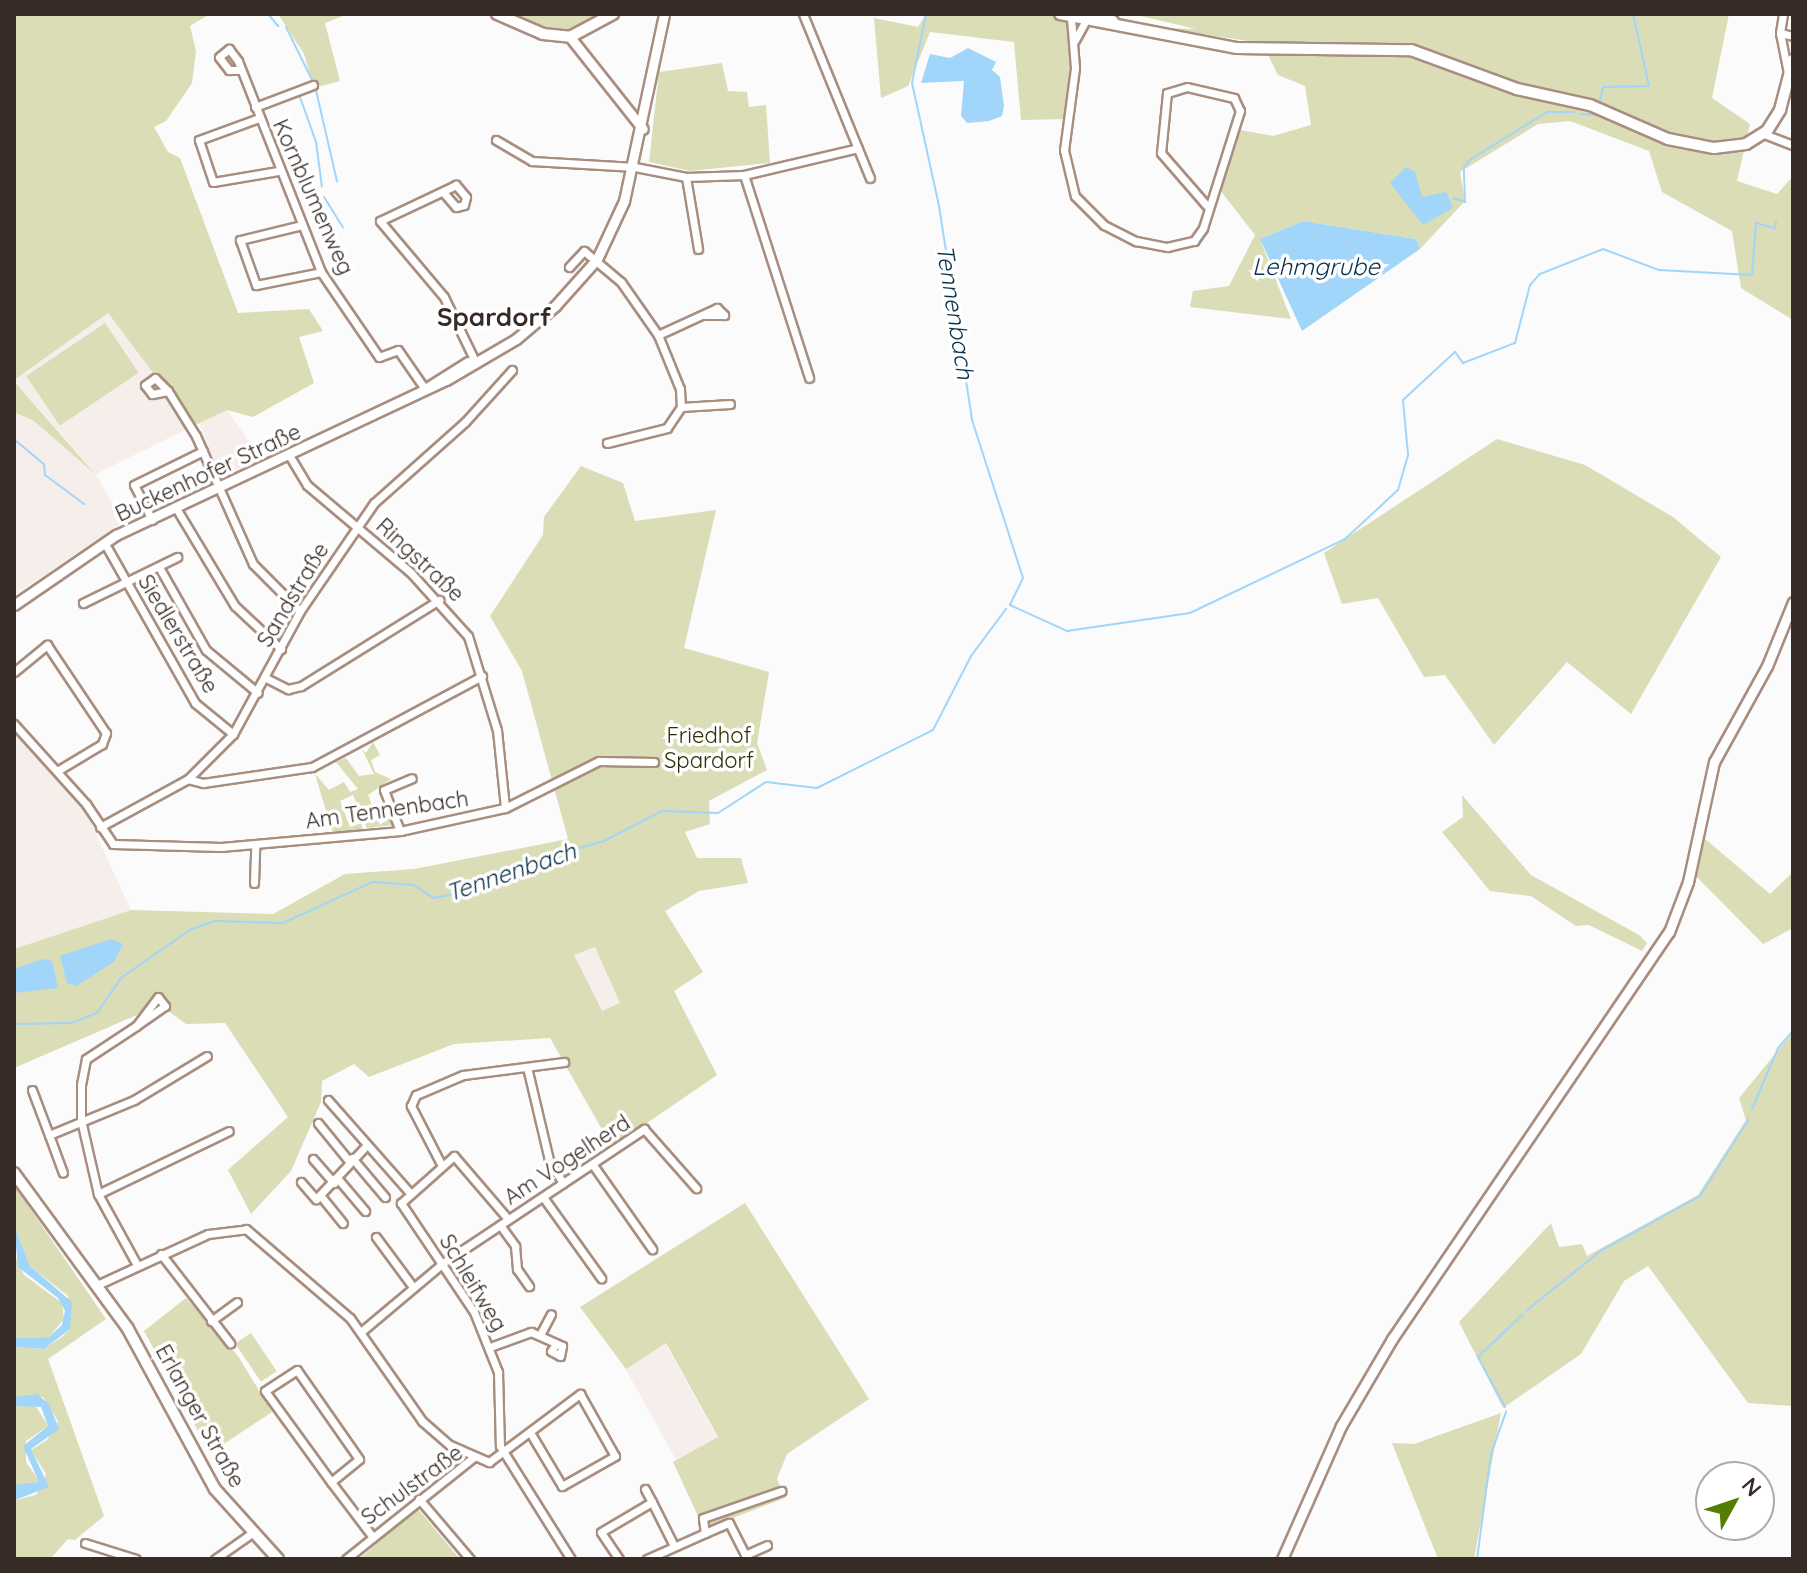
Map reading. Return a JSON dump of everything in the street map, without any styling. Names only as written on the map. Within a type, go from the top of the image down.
[{"type":"main road","points":[[497,14],[543,34],[570,37],[613,14]]},
{"type":"main road","points":[[1060,14],[1088,17],[1204,43],[1272,51],[1411,50],[1702,147],[1738,146],[1764,134],[1789,78],[1793,60]]},
{"type":"main road","name":"Erlanger Straße","points":[[14,1173],[134,1338],[215,1489],[278,1559]]},
{"type":"street","name":"Buckenhofer Straße","points":[[14,605],[104,542],[425,389],[538,321],[597,259],[635,167],[664,14]]},
{"type":"street","points":[[803,14],[870,178]]},
{"type":"street","points":[[1783,14],[1780,33],[1789,78]]},
{"type":"street","points":[[1073,16],[1075,40],[1064,158],[1081,203],[1113,230],[1167,247],[1194,241],[1207,206],[1238,102],[1176,87],[1167,93],[1161,153],[1207,206]]},
{"type":"street","points":[[1075,40],[1088,17]]},
{"type":"street","points":[[1780,33],[1793,36]]},
{"type":"street","points":[[570,37],[643,129]]},
{"type":"street","name":"Kornblumenweg","points":[[240,70],[321,272],[379,357],[398,350],[425,389]]},
{"type":"street","points":[[255,107],[313,85]]},
{"type":"street","points":[[259,118],[198,138],[218,185],[278,171]]},
{"type":"street","points":[[1764,134],[1793,145]]},
{"type":"street","points":[[496,140],[532,161],[635,167],[686,177],[744,175],[858,148]]},
{"type":"street","points":[[744,175],[809,378]]},
{"type":"street","points":[[686,177],[698,249]]},
{"type":"street","points":[[443,192],[397,208],[380,221],[444,297],[475,361]]},
{"type":"street","points":[[302,225],[240,240],[256,285],[321,272]]},
{"type":"street","points":[[569,267],[584,251],[597,259],[658,335],[681,407]]},
{"type":"street","points":[[658,335],[705,315]]},
{"type":"street","name":"Sandstraße","points":[[100,827],[188,779],[233,734],[300,611],[357,525],[512,370]]},
{"type":"street","points":[[168,391],[203,451],[253,564],[300,611]]},
{"type":"street","points":[[607,443],[662,431],[681,407],[730,404]]},
{"type":"street","points":[[152,520],[134,485],[203,451]]},
{"type":"street","name":"Ringstraße","points":[[289,455],[307,485],[357,525],[439,600],[468,636],[497,730],[505,808]]},
{"type":"street","points":[[176,508],[235,606],[281,649]]},
{"type":"street","name":"Siedlerstraße","points":[[104,542],[195,703],[233,734]]},
{"type":"street","points":[[83,603],[177,557]]},
{"type":"street","points":[[159,567],[206,650],[258,693]]},
{"type":"street","points":[[266,678],[288,689],[301,686],[439,600]]},
{"type":"street","points":[[1282,1559],[1341,1426],[1392,1339],[1669,932],[1688,882],[1714,762],[1767,666],[1793,602]]},
{"type":"street","points":[[14,672],[47,645],[106,733],[102,744],[57,771]]},
{"type":"street","points":[[188,779],[271,775],[332,760],[441,693],[482,676]]},
{"type":"street","points":[[14,724],[57,771],[100,827]]},
{"type":"street","name":"Am Tennenbach","points":[[100,827],[113,844],[255,845],[400,831],[505,808],[599,761],[654,762]]},
{"type":"street","points":[[400,831],[384,790],[412,778]]},
{"type":"street","points":[[254,883],[255,845]]},
{"type":"street","points":[[136,1026],[83,1064],[81,1120],[98,1194],[137,1265]]},
{"type":"street","points":[[49,1135],[144,1094],[207,1056]]},
{"type":"street","points":[[442,1166],[411,1106],[416,1095],[463,1075],[564,1062]]},
{"type":"street","points":[[527,1067],[549,1160],[563,1183]]},
{"type":"street","points":[[32,1090],[63,1173]]},
{"type":"street","points":[[328,1100],[366,1146]]},
{"type":"street","points":[[318,1123],[385,1197]]},
{"type":"street","name":"Am Vogelherd","points":[[362,1331],[443,1263],[644,1129],[696,1188]]},
{"type":"street","points":[[98,1194],[229,1131]]},
{"type":"street","points":[[301,1182],[316,1199],[336,1181],[336,1172],[372,1144],[411,1194],[442,1166],[462,1157],[508,1219]]},
{"type":"street","points":[[313,1159],[365,1211]]},
{"type":"street","points":[[593,1165],[652,1249]]},
{"type":"street","name":"Schleifweg","points":[[411,1194],[401,1203],[443,1263],[490,1347],[498,1372],[504,1456],[571,1559]]},
{"type":"street","points":[[320,1195],[343,1223]]},
{"type":"street","points":[[543,1197],[601,1278]]},
{"type":"street","points":[[500,1225],[515,1246],[517,1269],[529,1286]]},
{"type":"street","points":[[97,1285],[161,1254],[232,1226],[246,1229],[362,1331],[422,1421],[474,1457]]},
{"type":"street","points":[[376,1237],[413,1287]]},
{"type":"street","points":[[161,1254],[230,1343]]},
{"type":"street","points":[[211,1321],[237,1302]]},
{"type":"street","points":[[541,1333],[551,1314]]},
{"type":"street","points":[[490,1347],[520,1334],[541,1333],[556,1344]]},
{"type":"street","points":[[331,1482],[359,1459],[297,1370],[265,1391],[331,1482],[372,1536]]},
{"type":"street","points":[[504,1456],[580,1394],[619,1457],[562,1486],[531,1434]]},
{"type":"street","name":"Schulstraße","points":[[346,1559],[474,1457],[489,1462],[504,1456]]},
{"type":"street","points":[[645,1489],[673,1544]]},
{"type":"street","points":[[705,1533],[703,1518],[781,1491]]},
{"type":"street","points":[[419,1499],[470,1559]]},
{"type":"street","points":[[619,1559],[601,1532],[652,1502]]},
{"type":"street","points":[[647,1559],[673,1544],[729,1523],[745,1555],[767,1545]]},
{"type":"street","points":[[215,1559],[252,1533]]},
{"type":"street","points":[[85,1543],[136,1559]]},
{"type":"shaded area","points":[[108,313],[193,426],[96,474],[123,522],[14,595],[14,412],[34,421],[92,470],[14,380]]},
{"type":"shaded area","points":[[227,410],[261,459],[221,477],[199,423]]},
{"type":"shaded area","points":[[14,725],[83,806],[131,910],[14,949]]},
{"type":"shaded area","points":[[595,947],[621,1004],[602,1012],[573,954]]},
{"type":"shaded area","points":[[665,1343],[717,1437],[676,1460],[624,1366]]},
{"type":"green space","points":[[14,14],[210,14],[190,26],[196,51],[192,83],[166,121],[154,127],[168,152],[180,158],[238,313],[309,309],[323,331],[299,337],[314,383],[253,417],[227,410],[193,426],[108,313],[14,380]]},
{"type":"green space","points":[[278,14],[348,14],[325,23],[340,81],[314,88],[304,54]]},
{"type":"green space","points":[[505,14],[606,14],[569,36]]},
{"type":"green space","points":[[926,14],[1073,14],[1066,119],[1021,120],[1014,42],[930,32],[908,86],[881,98],[874,18],[918,27]]},
{"type":"green space","points":[[1132,14],[1729,14],[1712,98],[1750,124],[1737,181],[1777,194],[1793,176],[1793,320],[1741,288],[1732,231],[1662,192],[1649,151],[1570,121],[1538,124],[1460,172],[1465,201],[1420,249],[1416,239],[1303,221],[1260,239],[1291,319],[1190,307],[1193,291],[1229,286],[1255,235],[1220,190],[1240,130],[1273,136],[1311,125],[1305,86],[1278,75],[1262,43],[1162,28],[1196,29]]},
{"type":"green space","points":[[722,63],[728,91],[747,92],[749,107],[766,105],[770,163],[690,171],[649,162],[659,72]]},
{"type":"green space","points":[[105,323],[139,373],[60,426],[26,376]]},
{"type":"green space","points":[[14,381],[95,474],[34,421],[14,412]]},
{"type":"green space","points":[[1497,439],[1585,465],[1673,517],[1721,557],[1631,714],[1567,662],[1494,745],[1445,675],[1424,677],[1378,598],[1342,604],[1324,553]]},
{"type":"green space","name":"Friedhof Spardorf","points":[[581,466],[623,483],[635,521],[716,510],[684,648],[769,672],[757,743],[767,770],[709,801],[710,824],[685,832],[697,858],[741,858],[748,883],[699,891],[665,911],[703,972],[674,991],[717,1075],[612,1147],[550,1038],[454,1044],[369,1077],[354,1064],[322,1081],[321,1102],[291,1171],[251,1214],[228,1170],[288,1117],[225,1023],[186,1024],[160,1005],[14,1068],[14,949],[131,910],[273,914],[345,874],[414,869],[568,839],[522,671],[490,616],[543,535],[544,517]],"holes":[[[595,947],[620,1003],[602,1011],[574,955]]]},
{"type":"green space","points":[[373,742],[380,755],[371,760],[375,772],[391,779],[368,795],[380,825],[391,817],[393,825],[367,828],[353,795],[340,801],[350,827],[361,823],[363,830],[333,834],[315,774],[329,790],[344,782],[350,792],[358,789],[336,762],[346,758],[359,776],[374,774],[362,749],[366,753]]},
{"type":"green space","points":[[1462,795],[1531,875],[1639,935],[1647,943],[1642,951],[1589,925],[1576,926],[1531,896],[1490,891],[1442,832],[1463,817]]},
{"type":"green space","points":[[1698,833],[1770,894],[1793,872],[1793,928],[1763,944],[1690,870]]},
{"type":"green space","points":[[1793,1032],[1793,1406],[1748,1403],[1648,1266],[1624,1281],[1581,1354],[1503,1408],[1459,1322],[1551,1223],[1559,1247],[1582,1244],[1587,1256],[1698,1195],[1746,1120],[1739,1098]]},
{"type":"green space","points":[[14,1185],[106,1319],[48,1359],[104,1516],[75,1540],[68,1539],[50,1559],[14,1559],[15,1500],[36,1495],[46,1474],[31,1450],[47,1440],[58,1421],[43,1397],[14,1397],[14,1347],[43,1349],[62,1337],[70,1329],[68,1296],[30,1266],[14,1226]]},
{"type":"green space","points":[[745,1203],[869,1399],[787,1454],[777,1479],[785,1498],[704,1529],[673,1462],[718,1437],[666,1343],[626,1369],[580,1307]]},
{"type":"green space","points":[[14,1253],[24,1275],[62,1303],[64,1319],[49,1337],[14,1338]]},
{"type":"green space","points":[[186,1298],[238,1356],[272,1412],[210,1453],[144,1331]]},
{"type":"green space","points":[[251,1333],[277,1371],[261,1382],[235,1344]]},
{"type":"green space","points":[[34,1403],[48,1426],[26,1441],[26,1462],[40,1482],[21,1487],[14,1485],[14,1406]]},
{"type":"green space","points":[[1501,1413],[1474,1559],[1438,1559],[1392,1443],[1414,1444]]},
{"type":"green space","points":[[417,1508],[460,1559],[359,1559],[365,1554]]},
{"type":"water","points":[[968,48],[996,62],[992,70],[1000,77],[1004,106],[1002,116],[967,123],[961,116],[964,81],[921,83],[930,54],[950,58]]},
{"type":"water","points":[[1406,167],[1415,172],[1422,197],[1446,192],[1453,208],[1423,225],[1390,183]]},
{"type":"water","name":"Lehmgrube","points":[[1303,221],[1416,239],[1420,249],[1302,331],[1260,239]]},
{"type":"water","points":[[111,939],[123,944],[114,962],[76,986],[67,983],[60,956]]},
{"type":"water","points":[[43,959],[52,961],[58,988],[14,993],[14,969]]},
{"type":"water","points":[[14,1226],[30,1266],[72,1302],[70,1329],[44,1349],[14,1347],[14,1338],[49,1337],[62,1325],[65,1311],[58,1298],[18,1267]]},
{"type":"water","points":[[37,1394],[49,1404],[59,1429],[31,1449],[49,1487],[15,1500],[14,1544],[14,1485],[39,1482],[23,1446],[48,1426],[41,1407],[14,1406],[14,1397]]},
{"type":"waterway","points":[[268,14],[278,26]]},
{"type":"waterway","points":[[926,14],[912,83],[939,206],[972,420],[1023,578],[1010,605],[1067,631],[1190,613],[1345,539],[1398,490],[1408,454],[1403,400],[1455,352],[1463,363],[1515,343],[1530,285],[1540,274],[1603,249],[1659,270],[1752,275],[1756,223],[1775,228],[1776,222]]},
{"type":"waterway","points":[[1600,101],[1603,87],[1649,86],[1633,14]]},
{"type":"waterway","points":[[286,27],[315,86],[337,181]]},
{"type":"waterway","points":[[300,97],[316,142],[322,187]]},
{"type":"waterway","points":[[1453,198],[1465,202],[1464,167],[1471,159],[1547,112],[1574,112]]},
{"type":"waterway","points":[[1580,114],[1597,115]]},
{"type":"waterway","points":[[324,197],[343,228]]},
{"type":"waterway","points":[[15,440],[44,464],[45,475],[84,504]]},
{"type":"waterway","name":"Tennenbach","points":[[14,1024],[71,1023],[97,1013],[121,978],[191,929],[216,921],[283,923],[372,882],[414,885],[433,898],[466,892],[489,874],[604,841],[662,811],[718,813],[766,782],[817,788],[933,730],[971,656],[1006,609]]},
{"type":"waterway","points":[[1752,1109],[1778,1048],[1793,1031]]},
{"type":"waterway","points":[[1527,1310],[1602,1250],[1700,1196],[1748,1120]]},
{"type":"waterway","points":[[1505,1407],[1478,1357],[1523,1314]]},
{"type":"waterway","points":[[1477,1559],[1491,1454],[1506,1412]]},
{"type":"district","name":"Spardorf","points":[[494,317]]}]
